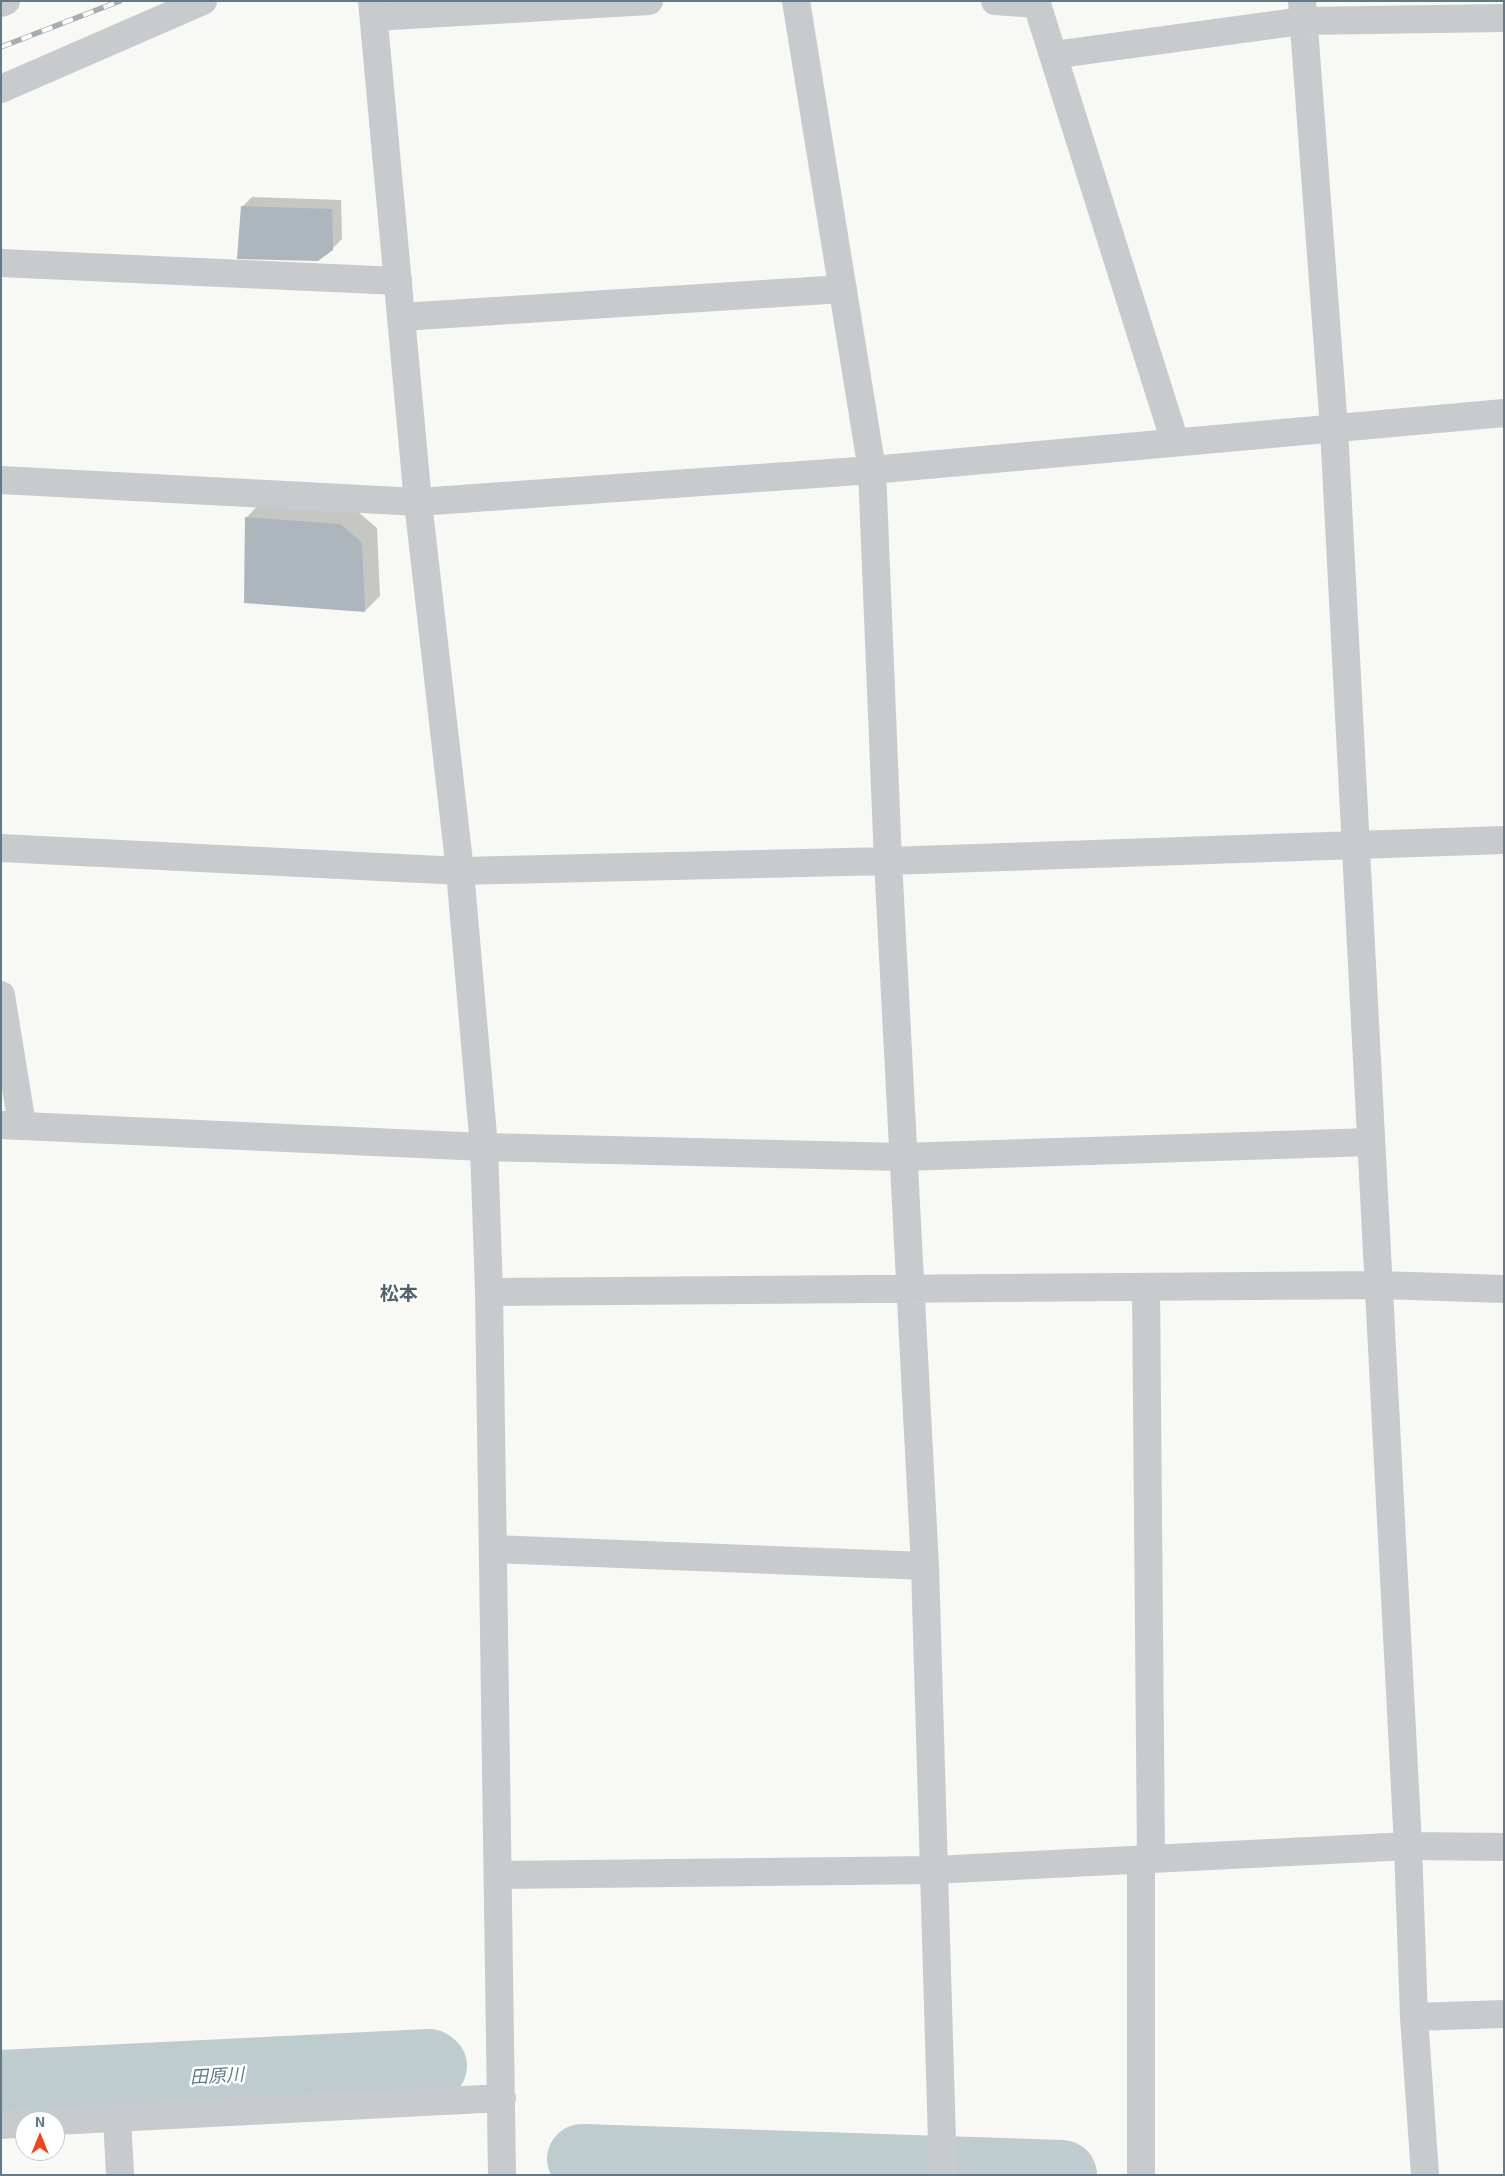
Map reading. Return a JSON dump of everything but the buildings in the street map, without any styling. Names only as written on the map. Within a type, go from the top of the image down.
[{"type":"street","points":[[1,3],[6,1]]},
{"type":"street","points":[[1,89],[202,1]]},
{"type":"street","points":[[502,2175],[489,1292],[484,1147],[460,871],[418,502],[373,9],[649,1]]},
{"type":"street","points":[[796,1],[872,470],[902,1157],[925,1566],[943,2175]]},
{"type":"street","points":[[995,1],[1036,2],[1175,442]]},
{"type":"street","points":[[1053,55],[1302,11],[1504,18]]},
{"type":"street","points":[[1302,11],[1334,428],[1408,1846],[1414,2017],[1425,2175]]},
{"type":"street","points":[[1,263],[398,281]]},
{"type":"street","points":[[401,317],[843,289]]},
{"type":"street","points":[[1,480],[418,502],[872,470],[1504,414]]},
{"type":"street","points":[[1,848],[460,871],[888,861],[1504,840]]},
{"type":"street","points":[[1,995],[12,1125],[484,1147],[902,1157],[1371,1142]]},
{"type":"street","points":[[489,1292],[1379,1285],[1504,1289]]},
{"type":"street","points":[[1141,2175],[1146,1859],[1146,1288]]},
{"type":"street","points":[[493,1549],[925,1566]]},
{"type":"street","points":[[498,1875],[934,1870],[1408,1846],[1504,1847]]},
{"type":"street","points":[[1414,2017],[1504,2014]]},
{"type":"street","points":[[65,2121],[502,2098]]},
{"type":"street","points":[[117,2117],[120,2175]]},
{"type":"street","points":[[1,2125],[15,2124]]},
{"type":"waterway","name":"田原川","points":[[1,2085],[429,2064],[432,2066]]},
{"type":"waterway","name":"田原川","points":[[582,2159],[1062,2175]]},
{"type":"railway","points":[[1,47],[120,1]]},
{"type":"district","name":"松本","points":[[399,1294]]}]
